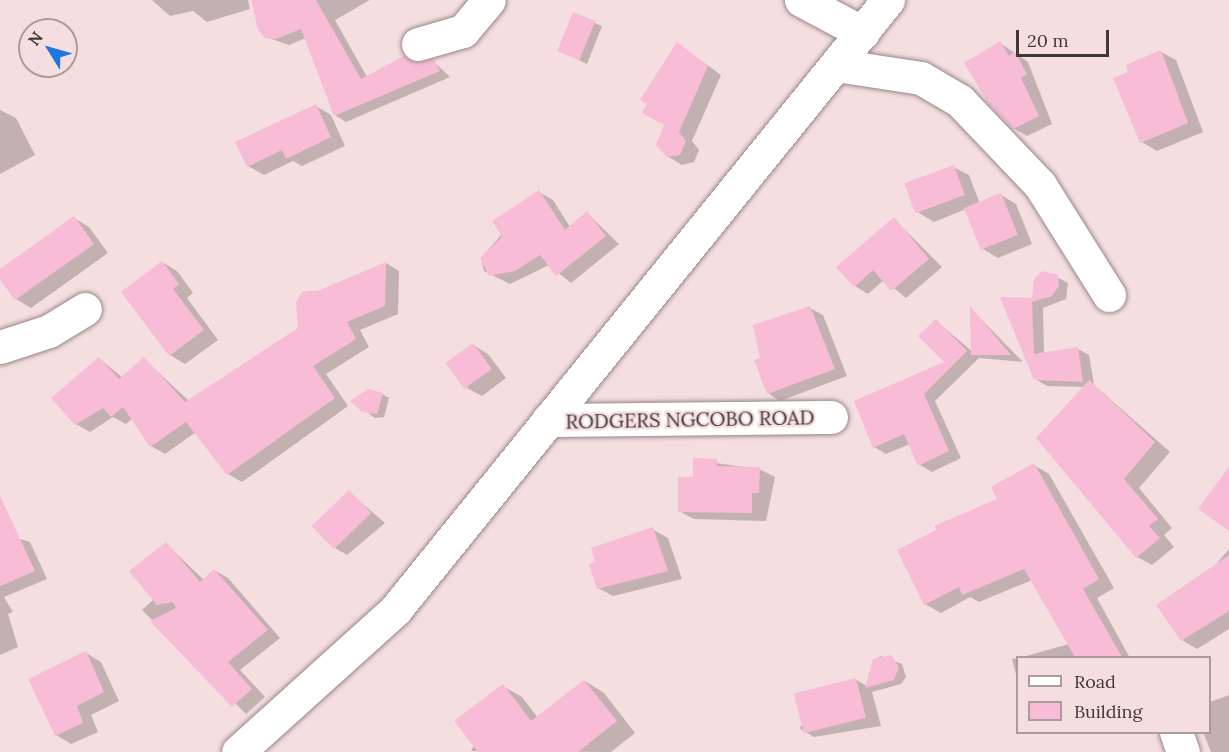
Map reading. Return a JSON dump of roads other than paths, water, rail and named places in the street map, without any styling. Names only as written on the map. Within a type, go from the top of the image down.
[{"type":"street","points":[[418,44],[463,31],[489,0]]},
{"type":"street","points":[[801,0],[863,33]]},
{"type":"street","points":[[238,752],[396,609],[888,0]]},
{"type":"street","points":[[836,64],[921,78],[960,100],[1033,177],[1109,295]]},
{"type":"street","points":[[0,347],[49,331],[85,309]]},
{"type":"street","name":"RODGERS NGCOBO ROAD","points":[[549,420],[831,417]]},
{"type":"street","points":[[1177,734],[1183,752]]}]
